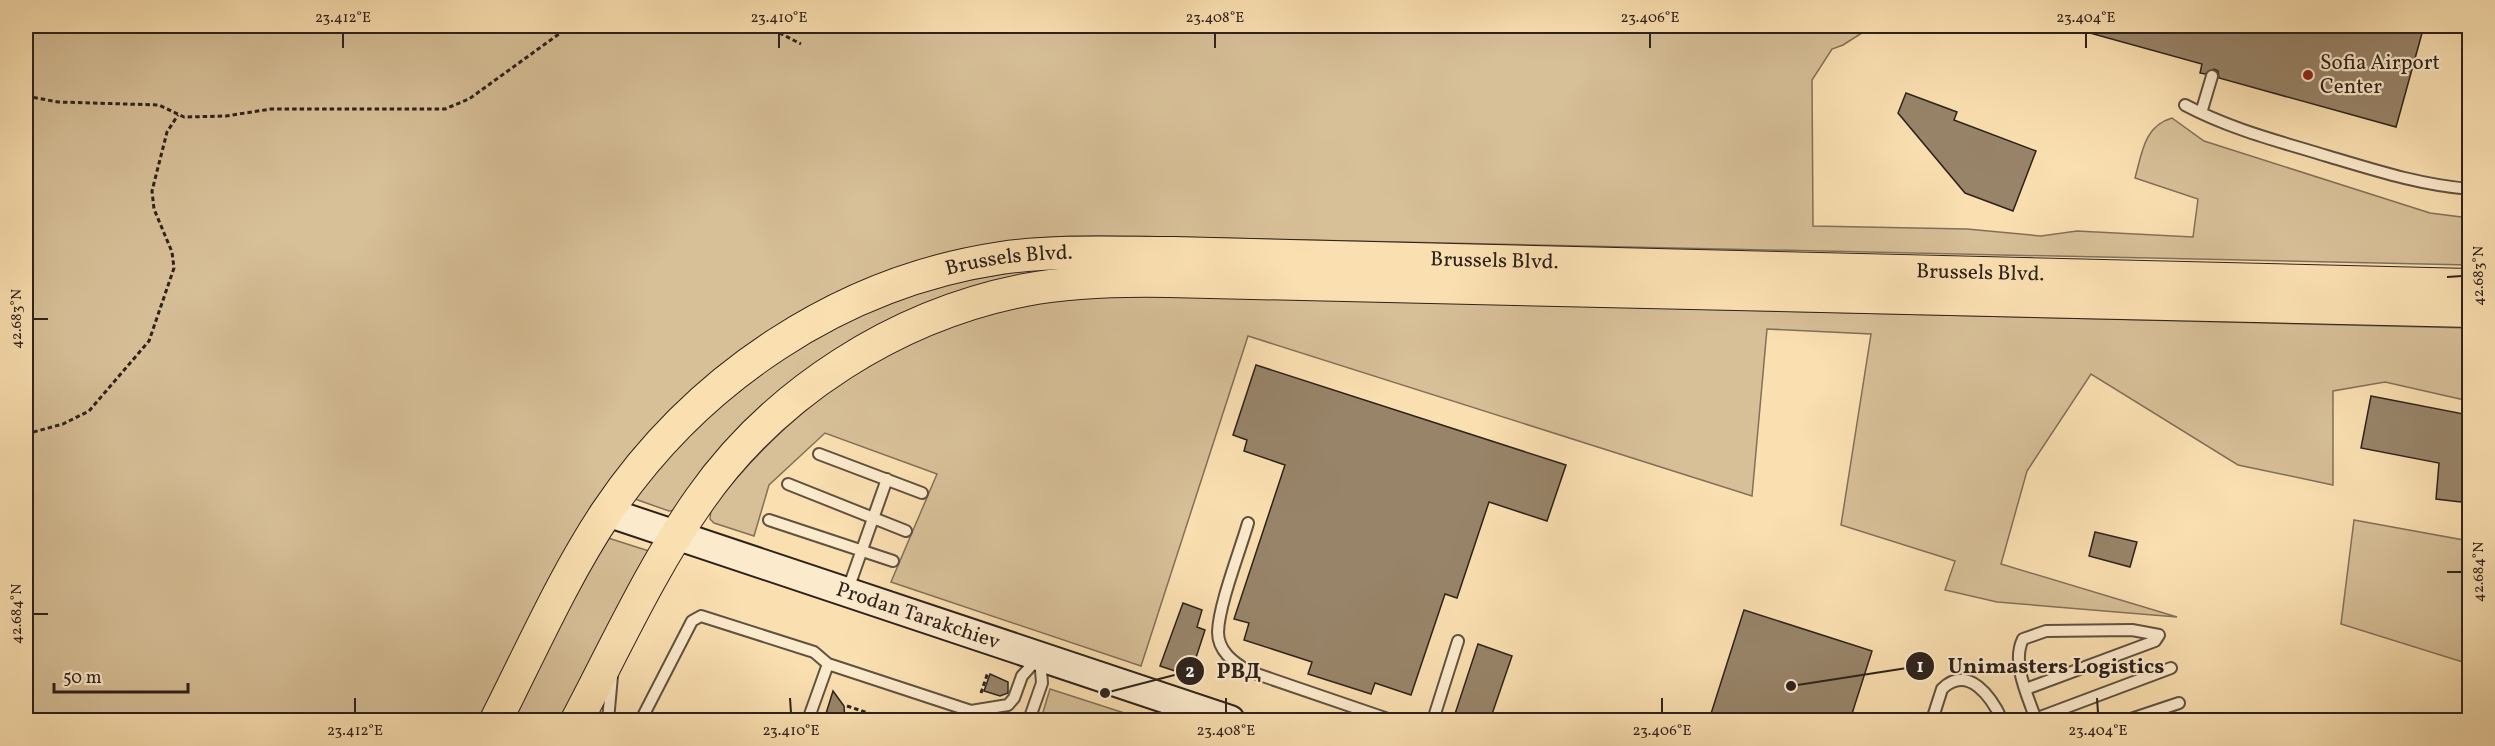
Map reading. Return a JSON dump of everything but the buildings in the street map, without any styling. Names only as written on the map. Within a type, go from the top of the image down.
[{"type":"main road","name":"Brussels Blvd.","points":[[496,720],[574,568],[607,512],[657,446],[684,419],[745,366],[792,334],[848,304],[892,286],[968,264],[1002,258],[1061,253],[1173,253],[1954,286],[2469,311]]},
{"type":"main road","name":"Brussels Blvd.","points":[[577,720],[675,536],[702,497],[738,452],[772,418],[813,385],[873,346],[919,323],[972,304],[1023,290],[1102,280],[1954,286],[2469,285]]},
{"type":"street","name":"Prodan Tarakchiev","points":[[607,512],[1230,720]]},
{"type":"lane","points":[[2201,113],[2212,76]]},
{"type":"lane","points":[[2185,105],[2233,128],[2411,180],[2469,189]]},
{"type":"lane","points":[[819,454],[922,492]]},
{"type":"lane","points":[[846,593],[887,479]]},
{"type":"lane","points":[[788,484],[906,531]]},
{"type":"lane","points":[[769,520],[893,561]]},
{"type":"lane","points":[[1248,523],[1218,633],[1224,652],[1248,671],[1391,720]]},
{"type":"lane","points":[[641,720],[692,621],[706,616],[814,652],[828,664],[971,711],[980,720]]},
{"type":"lane","points":[[2026,689],[2155,641],[2159,635],[2132,630],[2046,631],[2031,634],[2023,639],[2018,648],[2026,689],[2036,720],[2171,668]]},
{"type":"lane","points":[[1433,720],[1458,641]]},
{"type":"lane","points":[[608,720],[616,646]]},
{"type":"lane","points":[[971,711],[1008,705],[1014,698],[1022,676],[1040,657]]},
{"type":"lane","points":[[1029,720],[1042,683],[1040,657]]},
{"type":"lane","points":[[808,720],[828,664]]},
{"type":"lane","points":[[1932,720],[1942,689],[1959,680],[1969,681],[1982,689],[1994,702],[2001,720]]},
{"type":"lane","points":[[2128,720],[2179,703]]},
{"type":"path","points":[[26,96],[58,102],[159,105],[178,115],[226,116],[298,108],[445,109],[469,99],[570,26]]},
{"type":"path","points":[[766,26],[801,44]]},
{"type":"path","points":[[26,434],[63,424],[89,411],[144,349],[155,329],[174,260],[151,200],[167,132],[178,115]]},
{"type":"path","points":[[981,693],[988,672]]},
{"type":"path","points":[[847,706],[889,720]]},
{"type":"shaded area","points":[[26,26],[1873,26],[1843,45],[1832,49],[1812,80],[1813,226],[1967,229],[2041,236],[2077,231],[2193,237],[2198,199],[2135,178],[2142,150],[2150,134],[2155,127],[2172,118],[2204,141],[2430,213],[2469,218],[2469,265],[1125,236],[1017,240],[951,254],[907,267],[823,301],[746,348],[710,375],[675,406],[619,467],[604,490],[484,720],[26,720]]},
{"type":"shaded area","points":[[1045,266],[1194,271],[944,302],[676,510],[669,511],[635,499],[659,463],[753,375],[836,325],[933,287]]},
{"type":"shaded area","points":[[1131,295],[2469,328],[2469,401],[2385,382],[2333,391],[2333,485],[2238,465],[2091,374],[2027,471],[2001,564],[2177,617],[1997,602],[1945,590],[1955,561],[1841,525],[1871,334],[1767,329],[1752,496],[1248,336],[1141,666],[891,582],[937,474],[825,433],[769,485],[754,536],[714,523],[710,519],[711,509],[782,431],[821,398],[861,370],[905,346],[951,327],[1000,312],[1053,301]]},
{"type":"shaded area","points":[[2354,520],[2469,541],[2469,664],[2341,624]]},
{"type":"shaded area","points":[[608,538],[649,551],[566,720],[508,720],[601,540]]},
{"type":"shaded area","points":[[1050,689],[1146,720],[1059,720],[1047,717],[1043,712]]},
{"type":"place","name":"Sofia Airport Center","points":[[2308,75]]},
{"type":"place","name":"Unimasters Logistics","points":[[1791,686]]},
{"type":"place","name":"РВД","points":[[1105,693]]}]
